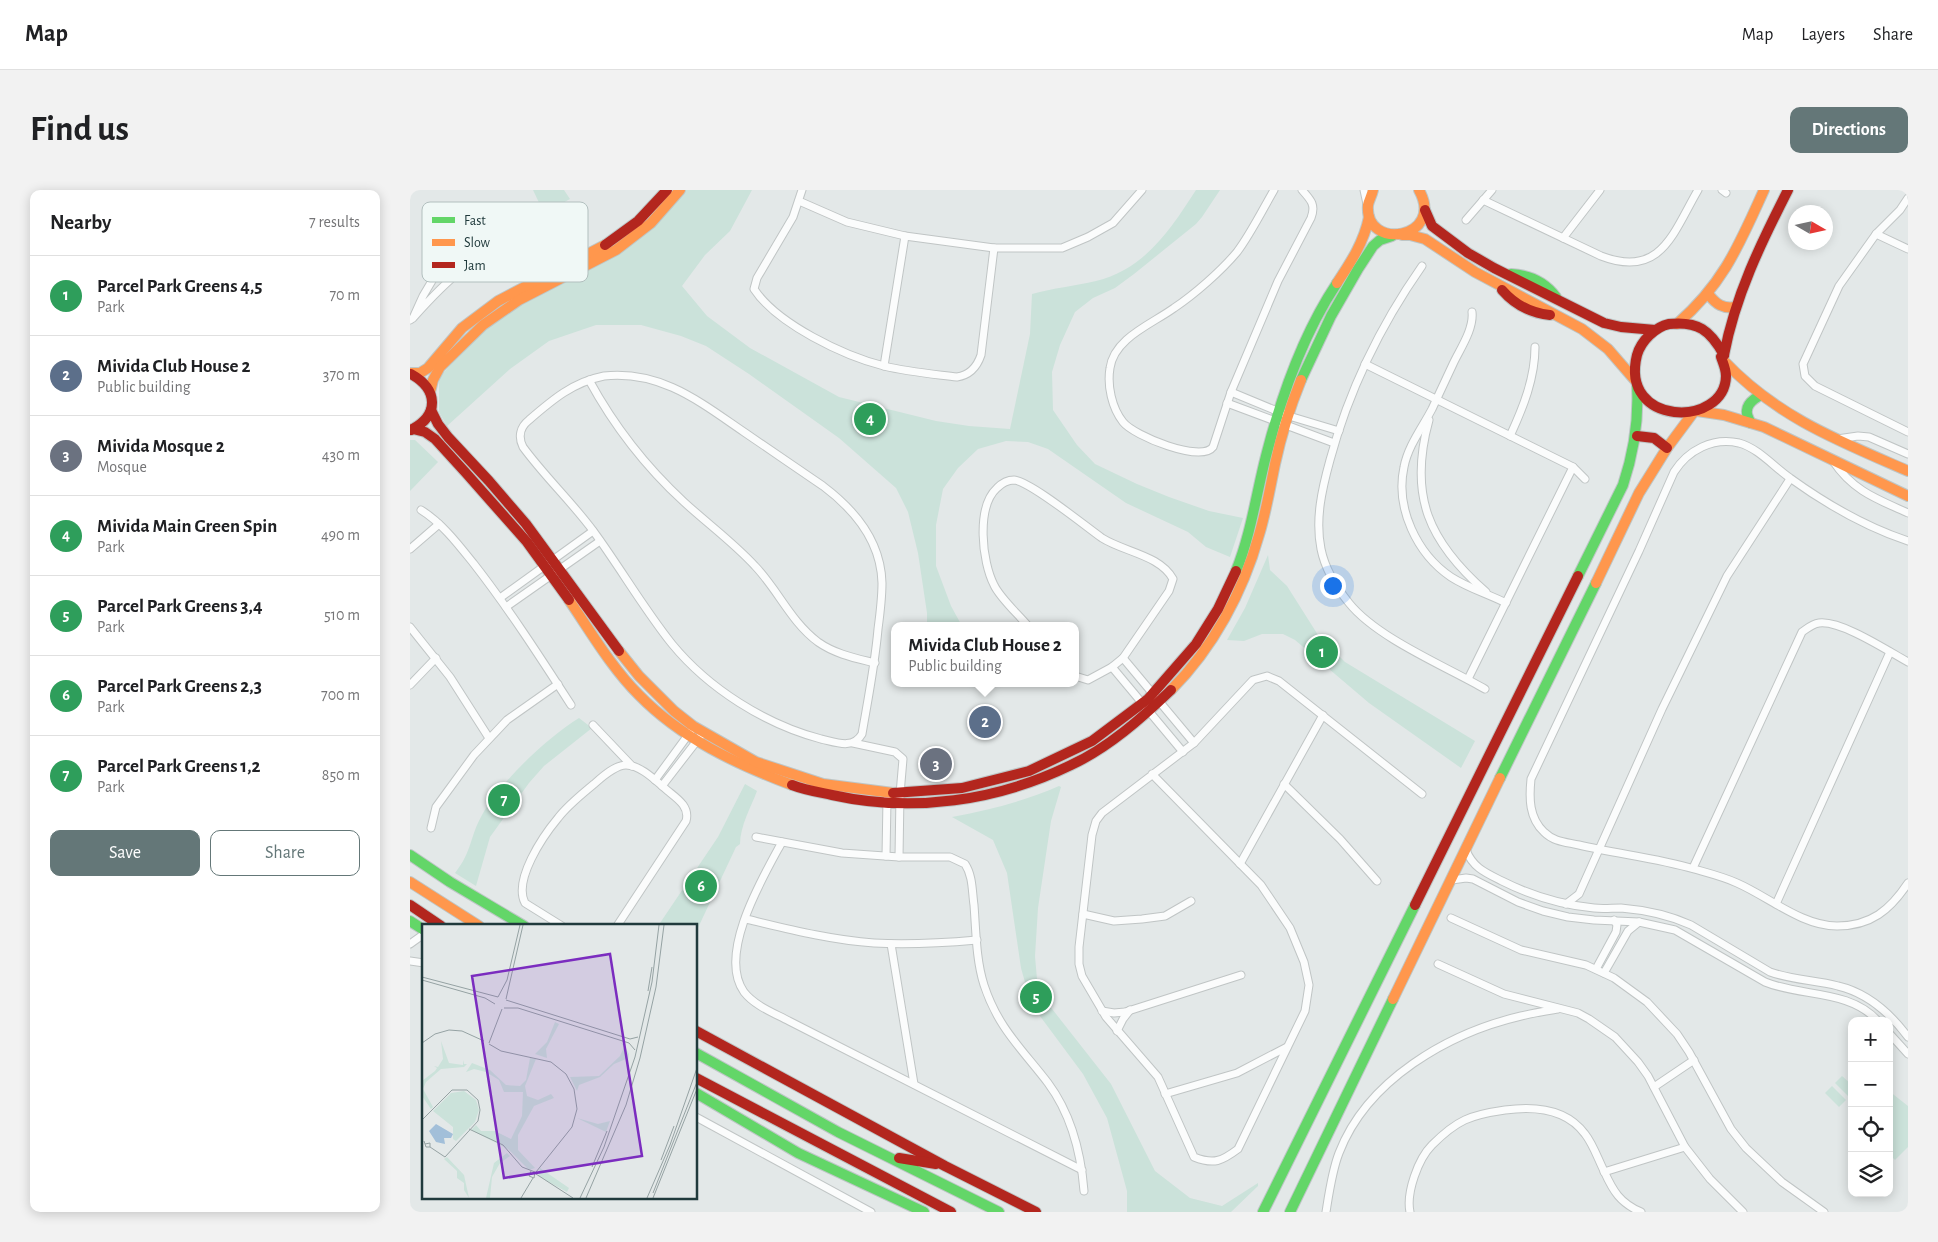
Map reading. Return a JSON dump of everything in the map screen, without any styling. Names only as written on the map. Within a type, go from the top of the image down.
[{"type":"street","points":[[588,255],[613,240],[634,224],[668,190]]},
{"type":"street","points":[[588,264],[616,250],[651,223],[680,190]]},
{"type":"street","points":[[802,190],[799,201],[779,243],[757,278],[754,289],[762,302],[782,318],[836,349],[884,366],[957,376],[965,376],[971,372],[978,364],[981,355],[994,248]]},
{"type":"street","points":[[799,201],[847,222],[905,236],[994,248],[1062,248],[1113,223],[1142,190]]},
{"type":"street","points":[[1274,190],[1237,252],[1208,281],[1175,307],[1123,343],[1112,356],[1109,369],[1109,387],[1114,407],[1124,424],[1150,439],[1191,452],[1210,452],[1213,448],[1230,392],[1278,281],[1311,218],[1314,206],[1302,190]]},
{"type":"street","points":[[1364,190],[1368,213],[1374,226],[1382,232],[1397,235],[1414,234],[1425,238],[1459,262],[1584,330],[1599,341],[1626,367],[1644,398],[1660,410],[1680,415],[1695,412],[1724,415],[1751,422],[1908,496]]},
{"type":"street","points":[[1282,419],[1309,334],[1335,285],[1364,240],[1369,198],[1373,190]]},
{"type":"street","points":[[1419,190],[1432,226],[1444,237],[1483,263],[1604,323],[1629,328],[1655,330]]},
{"type":"street","points":[[554,282],[519,300],[483,325],[440,367],[433,380],[430,392],[431,410],[441,430],[501,494],[548,563],[635,673],[696,734],[767,767],[801,779],[887,798],[900,799],[989,784],[1040,767],[1092,740],[1146,707],[1156,698],[1196,643],[1222,601],[1233,577],[1251,526],[1268,446],[1303,377],[1328,318],[1373,246],[1380,240],[1411,232],[1418,225],[1424,206],[1425,190]]},
{"type":"street","points":[[1466,220],[1492,190]]},
{"type":"street","points":[[1563,238],[1600,190]]},
{"type":"street","points":[[1483,200],[1616,262],[1633,263],[1656,255],[1668,242],[1698,190]]},
{"type":"street","points":[[1677,324],[1709,295],[1732,260],[1764,190]]},
{"type":"street","points":[[1788,190],[1750,268],[1735,307],[1723,356],[1739,378],[1759,396],[1836,439],[1908,471]]},
{"type":"street","points":[[1908,198],[1900,210],[1876,234],[1839,286],[1805,358],[1803,370],[1805,376],[1815,386],[1908,432]]},
{"type":"street","points":[[1876,234],[1908,249]]},
{"type":"street","points":[[884,366],[905,236]]},
{"type":"street","points":[[1422,266],[1386,322],[1365,364],[1338,431],[1319,504],[1321,548],[1332,579],[1349,604],[1374,625],[1407,646],[1485,689]]},
{"type":"street","points":[[1503,287],[1509,276],[1515,274],[1536,280],[1553,293],[1560,302]]},
{"type":"street","points":[[412,319],[431,282]]},
{"type":"street","points":[[412,319],[448,282]]},
{"type":"street","points":[[410,373],[420,373],[428,368],[462,328],[498,301],[535,282]]},
{"type":"street","points":[[1503,287],[1513,302],[1523,308],[1544,315],[1555,315]]},
{"type":"street","points":[[1709,295],[1719,306],[1724,308],[1735,307]]},
{"type":"street","points":[[1544,309],[1549,296]]},
{"type":"street","points":[[1472,312],[1473,316],[1468,331],[1415,440],[1404,468],[1402,485],[1407,518],[1420,544],[1437,566],[1467,586],[1506,603]]},
{"type":"street","points":[[1263,1212],[1622,485],[1631,461],[1637,436],[1639,411],[1634,367],[1637,353],[1644,340],[1655,330],[1666,324],[1692,324],[1706,330],[1717,341],[1723,356],[1726,374],[1721,390],[1711,403],[1695,412],[1667,448],[1640,493],[1290,1212]]},
{"type":"street","points":[[1510,436],[1530,382],[1535,347]]},
{"type":"street","points":[[1365,364],[1573,467],[1585,479]]},
{"type":"street","points":[[410,373],[420,378],[430,392]]},
{"type":"street","points":[[853,743],[862,734],[875,663],[882,592],[880,565],[871,539],[848,507],[823,486],[695,399],[673,387],[649,379],[612,376],[589,380],[563,392],[529,420],[521,430],[520,439],[526,451],[593,531],[672,644],[692,665],[714,684],[756,712],[788,728],[829,741],[846,744],[853,743],[900,754],[904,764],[900,799],[899,857]]},
{"type":"street","points":[[589,380],[614,422],[642,459],[683,501],[756,566],[804,629],[819,642],[836,652],[875,663]]},
{"type":"street","points":[[1230,392],[1334,443]]},
{"type":"street","points":[[1751,422],[1746,413],[1746,408],[1753,399],[1759,396]]},
{"type":"street","points":[[1227,403],[1282,419],[1338,431]]},
{"type":"street","points":[[412,430],[428,418],[431,410]]},
{"type":"street","points":[[1431,410],[1422,448],[1421,465],[1422,492],[1430,522],[1442,546],[1454,562],[1488,594]]},
{"type":"street","points":[[412,430],[425,432],[435,439],[548,563]]},
{"type":"street","points":[[1637,436],[1654,438],[1667,448]]},
{"type":"street","points":[[1836,439],[1858,436],[1869,437],[1908,454]]},
{"type":"street","points":[[1908,541],[1854,518],[1790,479],[1750,448],[1740,443],[1726,442],[1697,448],[1681,461],[1674,472],[1532,779],[1529,796],[1532,812],[1544,832],[1554,839],[1598,850],[1693,868],[1737,883],[1819,925],[1858,925],[1888,908],[1908,883]]},
{"type":"street","points":[[1832,461],[1840,472],[1860,491],[1908,513]]},
{"type":"street","points":[[1468,679],[1573,467]]},
{"type":"street","points":[[1566,904],[1580,894],[1662,709],[1727,576],[1790,479]]},
{"type":"street","points":[[1025,622],[994,587],[985,553],[983,523],[987,506],[993,491],[1006,481],[1013,480],[1021,481],[1108,541],[1161,565],[1169,571],[1173,579],[1169,591],[1123,658],[1112,667],[1088,680],[1079,677]]},
{"type":"street","points":[[421,510],[439,524],[469,557],[500,598],[571,705]]},
{"type":"street","points":[[410,549],[439,524]]},
{"type":"street","points":[[500,598],[593,531]]},
{"type":"street","points":[[506,607],[600,541]]},
{"type":"street","points":[[1693,868],[1802,632],[1818,623],[1835,624],[1908,662]]},
{"type":"street","points":[[410,626],[436,658],[489,738]]},
{"type":"street","points":[[1776,904],[1890,652]]},
{"type":"street","points":[[410,686],[436,658]]},
{"type":"street","points":[[1123,658],[1194,743]]},
{"type":"street","points":[[1112,667],[1183,752]]},
{"type":"street","points":[[1152,774],[1261,885],[1290,928],[1304,962],[1309,985],[1305,1011],[1238,1149],[1222,1161],[1206,1162],[1194,1157],[1158,1077],[1102,1011],[1082,976],[1079,964],[1079,948],[1092,835],[1096,821],[1108,807],[1152,774],[1183,752],[1194,743],[1253,680],[1267,676],[1279,681],[1422,794]]},
{"type":"street","points":[[431,828],[436,807],[441,797],[489,738],[519,710],[558,684]]},
{"type":"street","points":[[1240,864],[1323,715]]},
{"type":"street","points":[[593,725],[632,766],[655,780],[684,806],[687,811],[686,821],[618,924]]},
{"type":"street","points":[[655,780],[696,734]]},
{"type":"street","points":[[662,786],[696,734]]},
{"type":"street","points":[[559,924],[526,903],[522,897],[521,888],[528,865],[542,840],[558,818],[577,799],[616,768],[624,765],[632,766]]},
{"type":"street","points":[[1284,784],[1340,839],[1377,881]]},
{"type":"street","points":[[886,856],[887,798]]},
{"type":"street","points":[[756,838],[842,853],[950,858],[965,864],[971,882],[981,970],[992,1005],[1001,1024],[1014,1043],[1048,1084],[1059,1102],[1074,1138],[1082,1170],[1084,1191]]},
{"type":"street","points":[[782,842],[764,874],[737,946],[736,966],[742,988],[749,997],[763,1007],[1082,1170]]},
{"type":"street","points":[[1466,850],[1468,857],[1478,869],[1523,892],[1546,900],[1566,904],[1595,908],[1620,908],[1663,915],[1691,925],[1770,972],[1783,977],[1837,985],[1854,991],[1883,1009],[1908,1037]]},
{"type":"street","points":[[410,855],[450,882],[521,924]]},
{"type":"street","points":[[1490,888],[1496,878]]},
{"type":"street","points":[[1452,880],[1473,879],[1518,902],[1568,917],[1639,922],[1661,926],[1686,935],[1765,982],[1780,988],[1834,996],[1863,1008],[1873,1017]]},
{"type":"street","points":[[410,882],[476,924]]},
{"type":"street","points":[[1083,914],[1114,921],[1142,919],[1165,916],[1191,901]]},
{"type":"street","points":[[410,905],[438,924]]},
{"type":"street","points":[[1451,918],[1521,950],[1575,962],[1596,969],[1629,988],[1657,1012],[1677,1034],[1694,1060],[1730,1129],[1746,1148],[1782,1182],[1824,1212]]},
{"type":"street","points":[[746,919],[825,936],[891,944],[977,940]]},
{"type":"street","points":[[1596,969],[1616,932],[1617,925],[1614,920]]},
{"type":"street","points":[[410,922],[422,929]]},
{"type":"street","points":[[1604,973],[1628,931],[1639,922]]},
{"type":"street","points":[[410,944],[422,935]]},
{"type":"street","points":[[891,944],[914,1084]]},
{"type":"street","points":[[1739,965],[1744,955]]},
{"type":"street","points":[[1438,964],[1504,994],[1578,1013],[1615,1037],[1638,1062],[1654,1087],[1685,1147],[1710,1179],[1743,1212]]},
{"type":"street","points":[[1102,1011],[1114,1013],[1130,1010],[1241,975]]},
{"type":"street","points":[[1326,1212],[1339,1153],[1355,1122],[1376,1094],[1403,1071],[1440,1048],[1479,1029],[1520,1016],[1563,1008]]},
{"type":"street","points":[[1118,1030],[1122,1019],[1130,1010]]},
{"type":"street","points":[[698,1032],[944,1166],[1036,1212]]},
{"type":"street","points":[[1893,1037],[1908,1054]]},
{"type":"street","points":[[1165,1094],[1237,1073],[1288,1047]]},
{"type":"street","points":[[698,1054],[838,1132],[999,1212]]},
{"type":"street","points":[[1654,1087],[1694,1060]]},
{"type":"street","points":[[698,1079],[951,1212]]},
{"type":"street","points":[[698,1094],[798,1153],[924,1212]]},
{"type":"street","points":[[1410,1212],[1413,1177],[1427,1149],[1449,1128],[1477,1114],[1533,1107],[1552,1111],[1570,1120],[1585,1133],[1610,1186],[1622,1201],[1641,1212]]},
{"type":"street","points":[[698,1118],[871,1212]]},
{"type":"street","points":[[779,1123],[798,1153]]},
{"type":"street","points":[[1604,1172],[1685,1147]]},
{"type":"street","points":[[888,1157],[944,1166]]},
{"type":"green space","points":[[533,190],[564,190],[570,199],[565,202],[539,202]]},
{"type":"green space","points":[[685,190],[752,190],[730,231],[705,255],[682,286],[707,316],[750,348],[839,397],[936,421],[1010,429],[1030,334],[1032,294],[1096,281],[1129,267],[1155,246],[1196,190],[1220,190],[1196,224],[1115,288],[1093,298],[1075,312],[1060,345],[1052,372],[1053,410],[1077,445],[1095,464],[1169,497],[1209,511],[1243,518],[1230,557],[1206,547],[1188,532],[1126,503],[1048,449],[1028,442],[1006,441],[978,449],[958,468],[943,489],[936,525],[936,566],[951,606],[960,622],[927,622],[918,553],[908,512],[896,488],[839,438],[706,346],[681,336],[641,325],[596,325],[549,341],[510,369],[447,426],[439,412],[439,378],[482,329],[529,297],[556,282],[588,282],[588,264],[643,234],[671,208]]},
{"type":"green space","points":[[410,440],[415,440],[438,462],[410,491]]},
{"type":"green space","points":[[1268,555],[1270,570],[1287,586],[1318,635],[1345,662],[1475,741],[1461,768],[1369,703],[1295,640],[1283,634],[1262,634],[1244,641],[1227,640],[1245,608]]},
{"type":"green space","points":[[579,718],[592,728],[544,766],[529,783],[490,837],[476,886],[455,873],[465,858],[482,815],[500,789],[539,748]]},
{"type":"green space","points":[[745,784],[757,791],[744,824],[740,844],[736,847],[698,928],[698,924],[659,924],[718,837]]},
{"type":"green space","points":[[1059,786],[1061,787],[1051,821],[1038,908],[1035,956],[1038,991],[1111,1084],[1155,1171],[1190,1198],[1222,1206],[1258,1183],[1258,1186],[1231,1212],[1127,1212],[1127,1191],[1107,1118],[1083,1074],[1031,1004],[1021,968],[1007,873],[993,840],[952,817],[1007,804]]},
{"type":"green space","points":[[1842,1076],[1848,1081],[1848,1096],[1835,1083]]},
{"type":"green space","points":[[1832,1086],[1846,1100],[1839,1107],[1825,1093]]},
{"type":"green space","points":[[1893,1094],[1908,1106],[1908,1147],[1895,1160],[1893,1158]]},
{"type":"traffic: fast","points":[[1301,380],[1331,316],[1358,269],[1373,246],[1380,240],[1392,236]]},
{"type":"traffic: fast","points":[[1511,274],[1524,276],[1542,283],[1556,297]]},
{"type":"traffic: fast","points":[[1236,571],[1246,543],[1266,456],[1294,366],[1314,323],[1337,283]]},
{"type":"traffic: fast","points":[[1578,576],[1623,485],[1627,473],[1636,424],[1637,386]]},
{"type":"traffic: fast","points":[[1751,423],[1747,415],[1749,404],[1759,396]]},
{"type":"traffic: fast","points":[[1500,778],[1596,583]]},
{"type":"traffic: fast","points":[[410,855],[450,882],[521,924]]},
{"type":"traffic: fast","points":[[1263,1212],[1415,905]]},
{"type":"traffic: fast","points":[[410,921],[422,929]]},
{"type":"traffic: fast","points":[[1290,1212],[1393,999]]},
{"type":"traffic: fast","points":[[698,1054],[838,1132],[999,1212]]},
{"type":"traffic: fast","points":[[698,1094],[798,1153],[924,1212]]},
{"type":"traffic: slow","points":[[588,264],[616,250],[651,223],[680,190]]},
{"type":"traffic: slow","points":[[1373,190],[1368,205],[1370,220],[1378,229],[1389,234],[1402,234],[1414,229],[1422,220],[1424,207],[1419,190]]},
{"type":"traffic: slow","points":[[1677,324],[1707,294],[1719,278],[1738,246],[1764,190]]},
{"type":"traffic: slow","points":[[1337,283],[1360,243],[1369,217]]},
{"type":"traffic: slow","points":[[1402,235],[1425,239],[1475,272],[1582,329],[1608,349],[1634,379]]},
{"type":"traffic: slow","points":[[588,254],[605,245]]},
{"type":"traffic: slow","points":[[410,373],[420,373],[428,368],[462,328],[498,301],[534,282]]},
{"type":"traffic: slow","points":[[430,392],[433,380],[440,367],[483,325],[519,300],[554,282]]},
{"type":"traffic: slow","points":[[1709,295],[1720,305],[1735,307]]},
{"type":"traffic: slow","points":[[1724,361],[1744,381],[1787,413],[1833,438],[1908,471]]},
{"type":"traffic: slow","points":[[1171,690],[1186,674],[1213,638],[1225,618],[1244,577],[1266,509],[1283,432],[1301,380]]},
{"type":"traffic: slow","points":[[1697,411],[1724,415],[1764,427],[1908,496]]},
{"type":"traffic: slow","points":[[1596,583],[1639,493],[1667,448],[1693,413]]},
{"type":"traffic: slow","points":[[569,600],[619,673],[655,710],[691,737],[730,759],[792,785]]},
{"type":"traffic: slow","points":[[619,651],[639,676],[674,711],[693,726],[756,762],[823,784],[893,793]]},
{"type":"traffic: slow","points":[[1393,999],[1500,778]]},
{"type":"traffic: slow","points":[[410,882],[476,924]]},
{"type":"traffic: jam","points":[[605,245],[638,221],[667,190]]},
{"type":"traffic: jam","points":[[1724,355],[1735,312],[1750,270],[1788,190]]},
{"type":"traffic: jam","points":[[1425,210],[1432,226],[1468,253],[1494,268],[1604,323],[1621,327],[1655,330]]},
{"type":"traffic: jam","points":[[1502,290],[1523,307],[1550,315]]},
{"type":"traffic: jam","points":[[1669,324],[1688,324],[1702,329],[1714,339],[1724,355],[1721,357],[1726,376],[1721,393],[1709,405],[1693,411],[1674,412],[1657,407],[1643,396],[1636,379],[1637,355],[1649,335],[1669,324]]},
{"type":"traffic: jam","points":[[411,374],[426,387],[431,394],[432,402],[431,410],[427,417],[411,430]]},
{"type":"traffic: jam","points":[[431,410],[438,424],[448,437],[526,524],[619,651]]},
{"type":"traffic: jam","points":[[413,429],[425,432],[435,439],[527,542],[569,600]]},
{"type":"traffic: jam","points":[[1637,436],[1654,438],[1667,448]]},
{"type":"traffic: jam","points":[[893,793],[962,788],[1029,771],[1092,741],[1148,699],[1196,644],[1218,609],[1236,571]]},
{"type":"traffic: jam","points":[[1415,905],[1578,576]]},
{"type":"traffic: jam","points":[[792,785],[832,795],[893,803],[924,803],[984,795],[1043,777],[1085,758],[1124,732],[1171,690]]},
{"type":"traffic: jam","points":[[410,905],[438,924]]},
{"type":"traffic: jam","points":[[698,1032],[945,1166],[1036,1212]]},
{"type":"traffic: jam","points":[[698,1079],[951,1212]]},
{"type":"traffic: jam","points":[[899,1158],[936,1164]]},
{"type":"place","name":"Mivida Main Green Spin","points":[[870,419]]},
{"type":"place","name":"Parcel Park Greens 4,5","points":[[1322,652]]},
{"type":"place","name":"Mivida Club House 2","points":[[985,722]]},
{"type":"place","name":"Mivida Mosque 2","points":[[936,764]]},
{"type":"place","name":"Parcel Park Greens 1,2","points":[[504,800]]},
{"type":"place","name":"Parcel Park Greens 2,3","points":[[701,886]]},
{"type":"place","name":"Parcel Park Greens 3,4","points":[[1036,997]]}]
